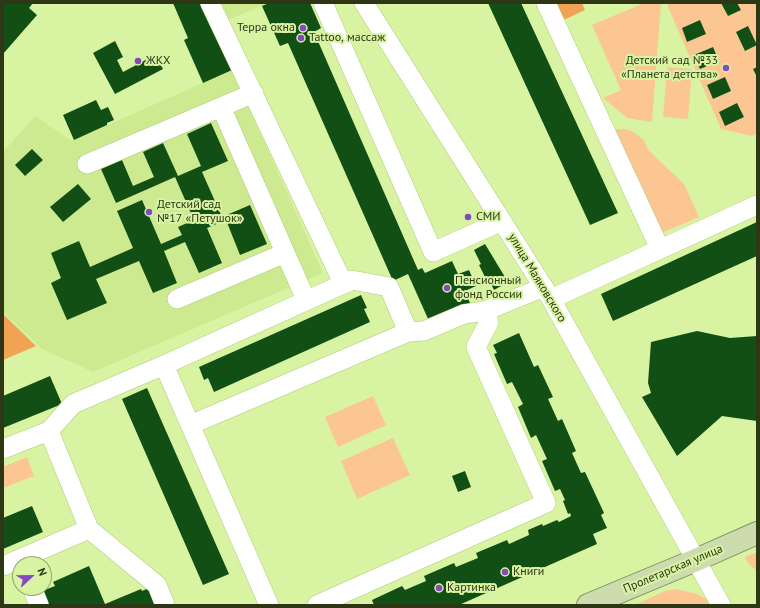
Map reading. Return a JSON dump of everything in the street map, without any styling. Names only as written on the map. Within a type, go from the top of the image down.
[{"type":"main road","name":"Пролетарская улица","points":[[588,605],[757,533]]},
{"type":"street","points":[[210,3],[343,283]]},
{"type":"street","points":[[323,3],[433,252],[502,222]]},
{"type":"street","name":"улица Маяковского","points":[[364,3],[548,293],[721,605]]},
{"type":"street","points":[[546,3],[660,249]]},
{"type":"street","points":[[87,164],[254,93]]},
{"type":"street","points":[[221,107],[306,300]]},
{"type":"street","points":[[190,425],[408,332],[424,331],[464,314],[485,311],[548,293],[660,249],[757,204]]},
{"type":"street","points":[[177,299],[285,252]]},
{"type":"street","points":[[3,449],[49,431],[73,404],[164,365],[352,280],[389,287],[408,332]]},
{"type":"street","points":[[317,605],[546,503],[476,347],[489,322],[485,311]]},
{"type":"street","points":[[164,365],[269,605]]},
{"type":"street","points":[[49,431],[89,529],[157,585],[165,605]]},
{"type":"street","points":[[33,556],[89,529]]},
{"type":"shaded area","points":[[218,3],[269,3],[225,21]]},
{"type":"shaded area","points":[[546,3],[582,3],[585,10],[555,24]]},
{"type":"shaded area","points":[[644,3],[661,3],[652,122],[627,118],[603,98],[621,90],[592,25]]},
{"type":"shaded area","name":"Детский сад №33 «Планета детства»","points":[[668,3],[721,3],[728,16],[740,10],[737,3],[756,3],[757,45],[757,67],[753,69],[757,77],[757,134],[752,136],[721,129],[668,7]],"holes":[[[700,20],[706,34],[687,42],[682,28]],[[748,27],[757,45],[745,51],[736,33]],[[713,47],[719,61],[700,69],[694,55]],[[725,77],[731,91],[713,99],[707,85]],[[737,104],[744,117],[725,125],[719,112]]]},
{"type":"shaded area","points":[[667,67],[692,69],[688,119],[663,117]]},
{"type":"shaded area","name":"Детский сад №17 «Петушок»","points":[[232,70],[323,273],[93,372],[42,349],[3,312],[3,152],[35,116],[72,141]]},
{"type":"shaded area","points":[[618,129],[632,131],[644,140],[649,151],[684,184],[699,217],[657,235],[611,132]]},
{"type":"shaded area","points":[[3,314],[36,346],[3,360]]},
{"type":"shaded area","points":[[373,396],[386,425],[338,447],[325,417]]},
{"type":"shaded area","points":[[393,438],[410,475],[357,499],[341,461]]},
{"type":"shaded area","points":[[27,457],[34,476],[3,488],[3,467]]},
{"type":"shaded area","points":[[757,552],[757,571],[748,563],[745,557]]},
{"type":"shaded area","points":[[676,589],[697,594],[706,599],[712,605],[635,605],[665,591]]},
{"type":"building","points":[[3,3],[33,3],[29,8],[37,15],[3,54]]},
{"type":"building","points":[[173,3],[202,3],[232,70],[203,83],[184,40],[188,38]]},
{"type":"building","points":[[269,3],[310,3],[321,28],[314,32],[418,270],[422,268],[425,273],[452,261],[458,274],[469,270],[476,286],[465,291],[470,303],[429,321],[408,274],[393,281],[288,43],[280,46],[262,6]]},
{"type":"building","points":[[488,3],[521,3],[618,213],[590,225]]},
{"type":"building","points":[[721,3],[737,3],[741,10],[728,16]]},
{"type":"building","points":[[700,20],[706,34],[687,42],[682,28]]},
{"type":"building","points":[[748,26],[757,45],[745,51],[736,32]]},
{"type":"building","points":[[115,41],[123,57],[117,60],[123,72],[155,55],[163,69],[115,94],[93,53]]},
{"type":"building","points":[[713,47],[719,61],[700,69],[694,55]]},
{"type":"building","points":[[757,67],[757,77],[753,69]]},
{"type":"building","points":[[725,77],[731,91],[713,99],[707,85]]},
{"type":"building","points":[[96,100],[101,110],[108,107],[114,120],[107,123],[107,125],[74,140],[63,115]]},
{"type":"building","points":[[737,103],[744,117],[725,126],[719,112]]},
{"type":"building","points":[[211,123],[228,161],[202,172],[222,217],[250,205],[267,244],[240,255],[226,220],[207,228],[222,263],[199,273],[185,242],[164,251],[177,283],[153,293],[139,261],[96,279],[107,303],[67,320],[51,283],[61,278],[51,253],[79,241],[90,267],[133,248],[117,211],[142,200],[161,244],[182,235],[178,227],[194,220],[175,177],[116,203],[101,169],[122,160],[133,186],[154,177],[143,152],[163,143],[178,176],[201,166],[187,134]]},
{"type":"building","points":[[32,149],[43,160],[25,176],[15,165]]},
{"type":"building","points":[[78,184],[91,199],[63,222],[50,207]]},
{"type":"building","points":[[757,222],[757,256],[613,321],[601,294]]},
{"type":"building","points":[[485,244],[508,282],[494,290],[490,282],[488,283],[479,265],[481,264],[474,250]]},
{"type":"building","points":[[361,295],[367,308],[364,309],[370,322],[214,392],[208,378],[204,380],[199,367]]},
{"type":"building","points":[[697,331],[730,338],[757,336],[757,421],[722,416],[677,456],[642,397],[651,393],[648,383],[651,342]]},
{"type":"building","points":[[519,333],[534,367],[538,365],[553,397],[548,399],[558,421],[562,419],[576,451],[572,453],[581,473],[585,472],[604,513],[601,515],[607,528],[593,534],[597,544],[459,605],[374,605],[372,600],[402,586],[405,590],[426,581],[424,576],[454,563],[456,567],[478,558],[476,553],[507,540],[509,544],[529,535],[528,530],[557,520],[559,522],[571,516],[570,513],[568,514],[563,501],[565,500],[560,489],[555,491],[542,461],[547,459],[536,435],[531,438],[518,407],[523,404],[512,382],[507,384],[494,354],[497,353],[493,345]]},
{"type":"building","points":[[50,376],[62,404],[3,428],[3,396]]},
{"type":"building","points":[[147,388],[229,574],[203,585],[122,399]]},
{"type":"building","points":[[465,471],[471,487],[458,492],[452,476]]},
{"type":"building","points":[[32,506],[43,532],[3,549],[3,518]]},
{"type":"building","points":[[89,566],[105,604],[141,589],[142,591],[151,587],[159,605],[47,605],[44,596],[52,596],[52,587],[55,586],[53,582]]},
{"type":"place","name":"Терра окна","points":[[303,28]]},
{"type":"place","name":"Tattoo, массаж","points":[[301,38]]},
{"type":"place","name":"ЖКХ","points":[[138,61]]},
{"type":"place","name":"Детский сад №33 «Планета детства»","points":[[726,68]]},
{"type":"place","name":"Детский сад №17 «Петушок»","points":[[149,212]]},
{"type":"place","name":"СМИ","points":[[468,217]]},
{"type":"place","name":"Пенсионный фонд России","points":[[447,288]]},
{"type":"place","name":"Книги","points":[[505,572]]},
{"type":"place","name":"Картинка","points":[[439,588]]}]
